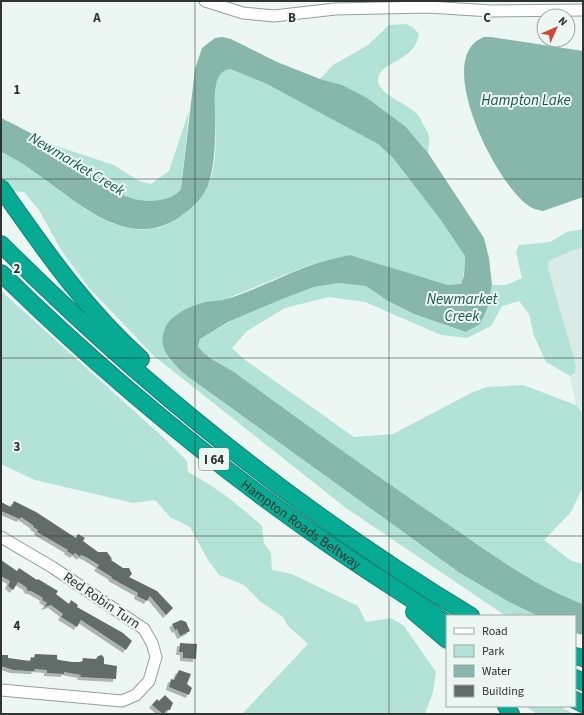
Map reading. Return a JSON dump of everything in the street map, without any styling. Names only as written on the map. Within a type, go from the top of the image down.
[{"type":"highway","points":[[4,193],[62,274],[91,309],[132,351],[190,401],[233,450]]},
{"type":"highway","name":"I 64","points":[[1,244],[56,297],[135,368],[233,450]]},
{"type":"highway","name":"Hampton Roads Beltway","points":[[1,273],[57,328],[161,418],[254,490],[350,558],[446,622]]},
{"type":"highway","name":"Hampton Roads Beltway","points":[[233,450],[321,517],[447,602],[469,615]]},
{"type":"highway","points":[[350,558],[446,639]]},
{"type":"highway","points":[[447,602],[476,615]]},
{"type":"street","points":[[205,1],[243,13],[274,16],[335,10],[428,7],[491,11],[583,10]]},
{"type":"street","name":"Red Robin Turn","points":[[1,537],[52,567],[144,629],[152,643],[156,657],[148,680],[136,695],[122,701],[1,690]]},
{"type":"shaded area","points":[[583,248],[583,414],[576,405],[570,376],[575,373],[576,365],[548,268],[549,261],[574,250]]},
{"type":"green space","points":[[406,24],[413,27],[419,34],[416,44],[411,51],[384,69],[378,80],[379,85],[388,95],[419,116],[429,136],[428,153],[406,127],[342,85],[320,79],[333,65],[368,45],[389,25]]},
{"type":"green space","points":[[230,69],[267,84],[378,144],[393,158],[440,219],[465,256],[463,281],[458,285],[448,285],[350,255],[307,266],[223,300],[202,303],[174,317],[167,357],[183,373],[460,573],[509,602],[536,615],[505,615],[346,508],[154,356],[89,288],[61,250],[39,210],[24,192],[13,191],[1,197],[1,152],[20,162],[97,216],[118,225],[139,229],[161,227],[169,224],[192,206],[203,194],[211,177],[216,133],[214,98],[215,88],[218,77],[224,71]]},
{"type":"green space","points":[[189,111],[181,189],[173,196],[164,200],[144,201],[115,192],[77,161],[50,144],[114,165],[139,181],[151,184],[169,171]]},
{"type":"green space","points":[[583,229],[583,248],[574,250],[549,261],[548,268],[576,365],[575,373],[570,376],[546,362],[534,336],[529,314],[519,301],[502,306],[491,326],[467,338],[441,335],[365,302],[329,297],[285,308],[247,331],[232,348],[245,360],[354,437],[393,434],[471,393],[487,387],[523,385],[576,405],[583,414],[583,487],[571,512],[544,540],[572,561],[583,564],[583,604],[548,589],[499,559],[371,471],[237,374],[206,355],[198,346],[200,339],[229,322],[314,287],[339,283],[366,286],[388,301],[414,314],[466,332],[477,325],[481,319],[487,306],[492,285],[506,285],[522,278],[516,252],[519,245],[550,242],[567,232]]},
{"type":"green space","points":[[1,291],[163,437],[187,461],[188,472],[227,497],[262,526],[264,543],[271,553],[272,570],[292,574],[358,606],[366,622],[391,618],[404,626],[436,672],[433,692],[425,714],[242,714],[308,644],[288,626],[283,617],[261,602],[244,585],[219,575],[208,560],[190,527],[170,517],[155,500],[133,503],[35,480],[1,464]]},
{"type":"green space","points":[[526,707],[561,707],[574,714],[537,714]]},
{"type":"water","name":"Newmarket Creek","points":[[222,37],[231,39],[277,62],[320,79],[342,85],[367,98],[406,127],[428,153],[484,238],[489,258],[492,285],[487,309],[480,324],[466,332],[414,314],[388,301],[366,286],[339,283],[314,287],[228,322],[200,339],[198,346],[201,351],[237,374],[371,471],[499,559],[548,589],[583,604],[583,635],[576,633],[576,615],[536,615],[509,602],[460,573],[183,373],[169,358],[163,346],[163,333],[166,326],[172,318],[192,306],[209,301],[223,300],[233,297],[306,267],[339,257],[350,255],[448,285],[461,284],[464,276],[465,256],[440,219],[393,158],[378,144],[267,84],[230,69],[227,70],[220,74],[217,79],[215,96],[213,165],[206,190],[196,204],[178,218],[155,228],[131,228],[109,221],[86,209],[22,163],[1,152],[1,118],[54,146],[106,186],[118,193],[145,201],[162,200],[171,197],[181,189],[195,69],[202,48],[215,38]]},
{"type":"water","name":"Hampton Lake","points":[[484,37],[491,37],[536,44],[536,48],[563,48],[583,51],[583,197],[543,211],[532,208],[516,194],[501,174],[487,149],[475,122],[467,94],[464,69],[469,49]]},
{"type":"building","points":[[14,501],[36,512],[76,538],[78,534],[85,538],[83,541],[98,552],[107,552],[112,559],[111,560],[123,568],[129,568],[132,574],[129,577],[157,591],[173,608],[166,615],[150,596],[147,601],[137,596],[138,593],[111,578],[112,577],[97,568],[99,565],[81,555],[80,557],[75,553],[73,555],[67,551],[68,550],[37,532],[38,530],[33,527],[34,526],[21,517],[20,519],[1,511],[1,502],[11,507]]},
{"type":"building","points":[[1,560],[17,571],[19,568],[58,591],[56,594],[69,604],[71,600],[78,605],[77,607],[123,633],[132,641],[126,650],[81,620],[77,627],[61,617],[63,614],[51,605],[44,607],[47,603],[42,600],[43,598],[31,591],[28,591],[26,587],[18,582],[13,590],[8,586],[10,581],[1,576]]},
{"type":"building","points":[[181,620],[186,622],[190,631],[180,636],[177,629],[175,630],[172,624]]},
{"type":"building","points":[[180,643],[197,644],[196,659],[183,658],[183,652],[179,652]]},
{"type":"building","points":[[35,654],[57,655],[57,659],[59,660],[72,662],[82,662],[83,658],[96,659],[98,656],[102,655],[104,658],[104,664],[117,666],[116,679],[80,677],[81,675],[64,672],[64,674],[47,673],[47,670],[13,670],[1,666],[1,655],[8,655],[8,658],[30,661],[31,657],[34,658]]},
{"type":"building","points":[[179,670],[191,674],[187,684],[192,688],[189,695],[169,687],[171,679],[174,680]]},
{"type":"building","points":[[165,695],[173,703],[170,710],[167,710],[163,714],[152,705],[157,699],[159,701]]}]
